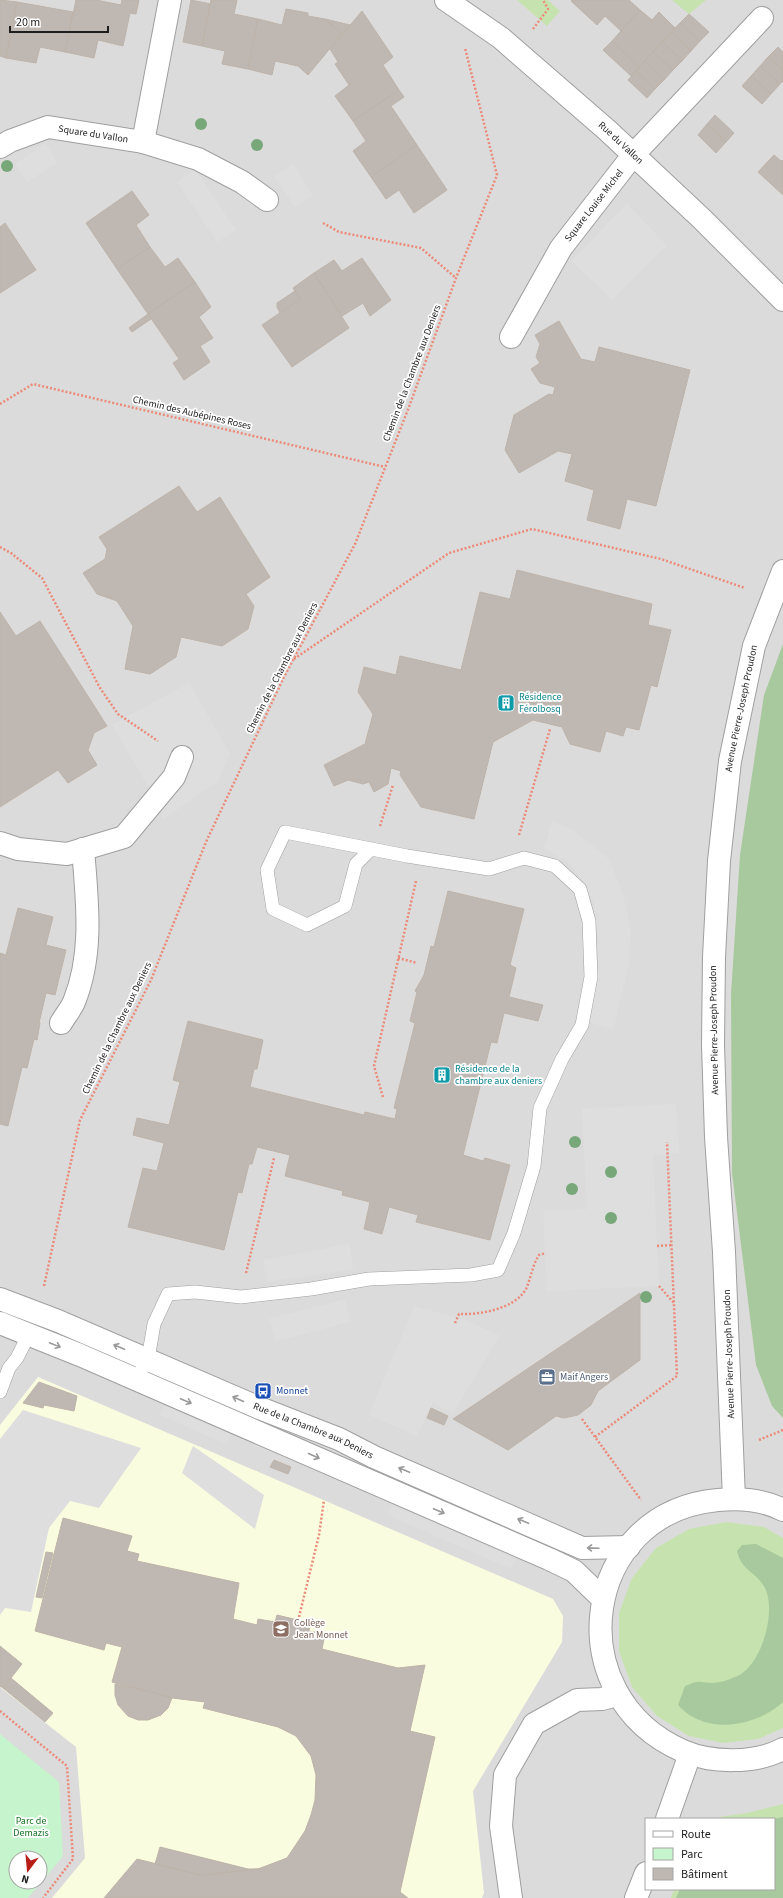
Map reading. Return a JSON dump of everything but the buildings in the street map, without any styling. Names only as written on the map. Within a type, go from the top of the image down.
[{"type":"street","points":[[143,142],[170,0]]},
{"type":"street","name":"Rue du Vallon","points":[[446,0],[501,38],[634,154],[783,300]]},
{"type":"street","name":"Square Louise Michel","points":[[511,337],[561,248],[634,154],[762,18]]},
{"type":"street","name":"Square du Vallon","points":[[0,147],[10,141],[48,127],[143,142],[198,159],[242,182],[267,200]]},
{"type":"street","name":"Avenue Pierre-Joseph Proudon","points":[[734,1498],[724,1252],[715,1107],[713,1045],[714,957],[719,861],[730,761],[754,646],[783,571]]},
{"type":"street","points":[[0,843],[18,849],[68,854],[124,837],[174,776],[182,757]]},
{"type":"street","points":[[61,1023],[74,1002],[88,950],[88,910],[84,849]]},
{"type":"street","name":"Rue de la Chambre aux Deniers","points":[[0,1299],[51,1318],[257,1407],[340,1440],[374,1457],[582,1548],[629,1547]]},
{"type":"street","points":[[0,1324],[29,1334],[136,1379],[574,1571],[603,1599]]},
{"type":"street","points":[[783,1510],[772,1505],[734,1498],[704,1501],[676,1510],[650,1526],[629,1547],[613,1572],[603,1599],[600,1623],[601,1648],[607,1672],[617,1695],[631,1714],[648,1731],[668,1744],[690,1754],[719,1759],[749,1759],[783,1749]]},
{"type":"street","points":[[511,1898],[501,1826],[505,1775],[534,1724],[577,1700],[602,1699],[617,1695]]},
{"type":"street","points":[[667,1818],[690,1754]]},
{"type":"street","points":[[636,1898],[645,1876]]},
{"type":"lane","points":[[136,1379],[148,1359],[154,1324],[168,1294],[195,1292],[241,1297],[311,1289],[369,1279],[472,1275],[498,1270],[514,1233],[534,1166],[540,1108],[562,1059],[582,1025],[591,977],[589,921],[580,889],[555,866],[524,858],[489,869],[421,859],[372,849],[285,832],[267,870],[273,909],[307,925],[344,906],[356,864],[372,849]]},
{"type":"lane","points":[[0,1392],[9,1368],[17,1358],[29,1334]]},
{"type":"path","points":[[532,30],[548,9],[543,0]]},
{"type":"path","name":"Chemin de la Chambre aux Deniers","points":[[43,1292],[80,1120],[151,980],[206,842],[294,659],[355,544],[410,407],[456,278],[497,175],[464,48]]},
{"type":"path","points":[[323,224],[339,232],[421,248],[456,278]]},
{"type":"path","name":"Chemin des Aubépines Roses","points":[[0,404],[33,384],[385,467]]},
{"type":"path","points":[[294,659],[449,552],[532,529],[661,559],[745,588]]},
{"type":"path","points":[[0,547],[12,553],[42,578],[100,688],[118,714],[182,757]]},
{"type":"path","points":[[510,862],[550,729]]},
{"type":"path","points":[[372,849],[393,785]]},
{"type":"path","points":[[384,1097],[374,1066],[421,859]]},
{"type":"path","points":[[398,958],[417,963]]},
{"type":"path","points":[[595,1437],[677,1376],[667,1142]]},
{"type":"path","points":[[241,1297],[249,1257],[274,1158]]},
{"type":"path","points":[[657,1246],[672,1245]]},
{"type":"path","points":[[659,1286],[675,1303]]},
{"type":"path","points":[[582,1419],[642,1501]]},
{"type":"path","points":[[753,1442],[783,1430]]},
{"type":"path","points":[[299,1617],[319,1535],[324,1500]]},
{"type":"path","points":[[0,1711],[66,1766],[73,1859],[43,1898]]},
{"type":"shaded area","points":[[0,0],[783,0],[783,1898],[0,1898]]},
{"type":"shaded area","points":[[45,143],[57,162],[27,183],[15,164]]},
{"type":"shaded area","points":[[293,164],[313,195],[295,207],[274,176]]},
{"type":"shaded area","points":[[195,169],[236,230],[217,242],[177,182]]},
{"type":"shaded area","points":[[627,203],[667,246],[612,300],[571,261]]},
{"type":"shaded area","points":[[189,683],[230,753],[218,781],[164,819],[146,783],[112,725]]},
{"type":"shaded area","points":[[552,821],[575,831],[609,859],[624,896],[631,929],[629,963],[613,1030],[586,1021],[599,947],[594,904],[583,882],[570,864],[544,848]]},
{"type":"shaded area","points":[[676,1104],[679,1153],[653,1155],[659,1286],[547,1291],[543,1211],[587,1209],[582,1109]]},
{"type":"shaded area","points":[[349,1244],[354,1269],[267,1282],[263,1260]]},
{"type":"shaded area","points":[[346,1299],[350,1322],[276,1341],[269,1319]]},
{"type":"shaded area","points":[[414,1306],[468,1321],[500,1336],[453,1413],[433,1403],[417,1436],[369,1415]]},
{"type":"shaded area","name":"Collège Jean Monnet","points":[[38,1377],[553,1599],[563,1616],[562,1642],[473,1791],[484,1893],[482,1898],[52,1898],[85,1858],[76,1747],[0,1687],[0,1425]]},
{"type":"shaded area","points":[[164,1405],[231,1434],[226,1444],[159,1415]]},
{"type":"shaded area","points":[[23,1410],[141,1448],[99,1508],[70,1501],[49,1528],[31,1612],[5,1608],[0,1615],[0,1439]]},
{"type":"shaded area","points":[[193,1446],[264,1495],[255,1529],[182,1473]]},
{"type":"shaded area","points":[[392,1505],[516,1558],[511,1569],[387,1515]]},
{"type":"green space","points":[[517,0],[548,0],[560,11],[547,26]]},
{"type":"green space","points":[[672,0],[706,0],[689,14]]},
{"type":"green space","points":[[783,644],[783,1418],[772,1406],[756,1365],[732,1173],[731,994],[740,855],[764,695]]},
{"type":"green space","points":[[726,1522],[764,1527],[783,1538],[783,1728],[758,1739],[723,1743],[689,1736],[657,1716],[632,1687],[619,1651],[619,1613],[632,1578],[656,1548],[689,1529]]},
{"type":"green space","points":[[756,1544],[783,1558],[783,1702],[772,1711],[745,1722],[716,1724],[702,1721],[689,1715],[678,1705],[685,1686],[695,1682],[711,1683],[723,1681],[744,1672],[752,1663],[764,1638],[768,1624],[769,1611],[768,1598],[765,1588],[758,1578],[742,1563],[737,1551],[742,1545]]},
{"type":"green space","name":"Parc de Demazis","points":[[0,1734],[59,1782],[63,1856],[48,1874],[48,1850],[8,1850],[8,1890],[35,1890],[28,1898],[0,1898]]},
{"type":"green space","points":[[783,1804],[783,1898],[671,1898],[674,1890],[775,1890],[775,1818],[718,1818]]},
{"type":"green space","points":[[783,1817],[783,1898],[676,1898],[680,1890],[775,1890],[775,1819]]},
{"type":"place","name":"Résidence Férolbosq","points":[[506,703]]},
{"type":"place","name":"Résidence de la chambre aux deniers","points":[[442,1075]]},
{"type":"place","name":"Maif Angers","points":[[547,1377]]},
{"type":"place","name":"Monnet","points":[[263,1391]]},
{"type":"place","name":"Collège Jean Monnet","points":[[281,1629]]}]
